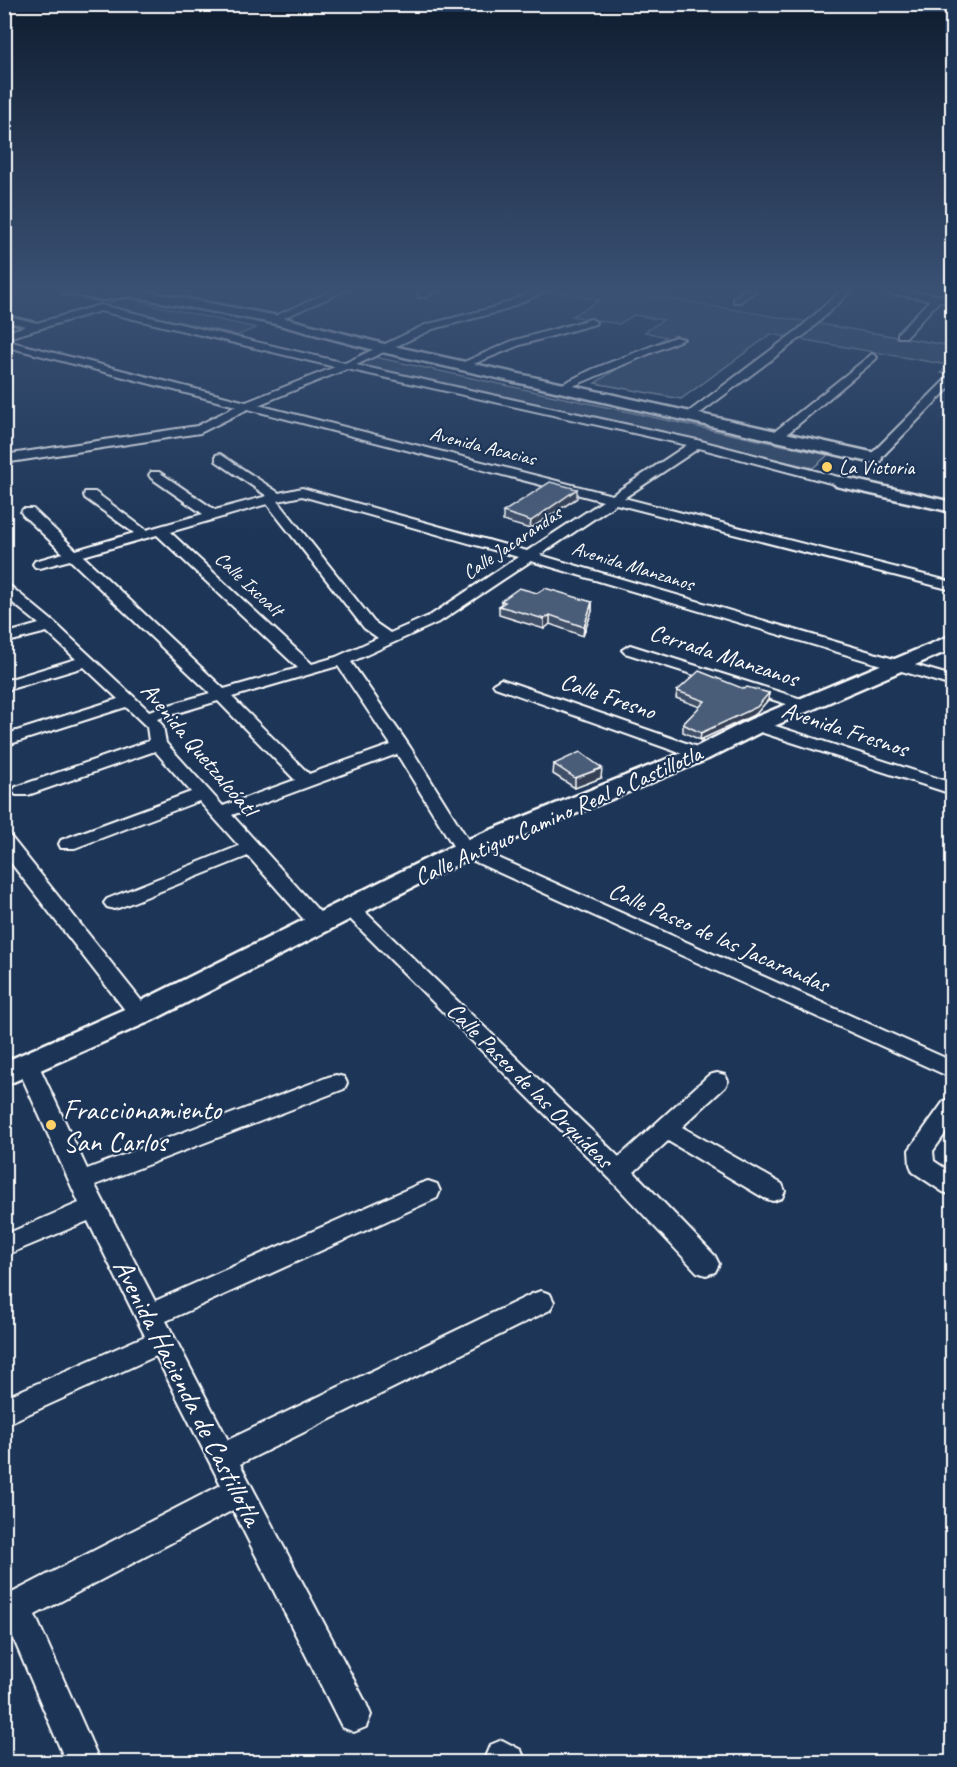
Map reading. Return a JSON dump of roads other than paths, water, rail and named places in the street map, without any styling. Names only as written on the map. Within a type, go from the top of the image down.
[{"type":"street","name":"Avenida Acacias","points":[[119,372],[952,586]]},
{"type":"street","points":[[4,459],[194,430],[209,425],[247,405],[330,372]]},
{"type":"street","points":[[375,372],[697,444],[842,482],[952,507]]},
{"type":"street","points":[[496,372],[874,458]]},
{"type":"street","points":[[562,387],[594,372]]},
{"type":"street","points":[[691,416],[748,372]]},
{"type":"street","points":[[778,435],[853,372]]},
{"type":"street","points":[[842,482],[874,458],[952,379]]},
{"type":"street","name":"Calle Jacarandas","points":[[146,717],[308,668],[342,660],[436,618],[697,444]]},
{"type":"street","points":[[220,458],[273,498],[369,625],[390,640]]},
{"type":"street","points":[[156,475],[213,515]]},
{"type":"street","name":"Avenida Manzanos","points":[[273,498],[302,492],[530,556],[952,681]]},
{"type":"street","points":[[90,495],[145,535]]},
{"type":"street","points":[[40,564],[273,498]]},
{"type":"street","points":[[28,512],[221,695],[306,781]]},
{"type":"street","name":"Calle Ixcoalt","points":[[161,531],[308,668]]},
{"type":"street","name":"Avenida Quetzalcóatl","points":[[6,592],[50,626],[155,726],[158,744],[320,925]]},
{"type":"street","points":[[4,639],[50,626]]},
{"type":"street","name":"Calle Antiguo Camino Real a Castillotla","points":[[16,1070],[140,1014],[465,850],[700,754],[758,725],[952,641]]},
{"type":"street","name":"Cerrada Manzanos","points":[[630,650],[805,705]]},
{"type":"street","points":[[342,660],[401,747],[465,850]]},
{"type":"street","points":[[4,686],[87,661]]},
{"type":"street","name":"Calle Fresno","points":[[501,684],[700,754]]},
{"type":"street","points":[[4,741],[129,700]]},
{"type":"street","name":"Avenida Fresnos","points":[[758,725],[952,789]]},
{"type":"street","points":[[22,791],[158,744]]},
{"type":"street","points":[[220,813],[401,747]]},
{"type":"street","points":[[68,844],[202,794]]},
{"type":"street","points":[[4,841],[140,1014]]},
{"type":"street","points":[[114,903],[251,848]]},
{"type":"street","name":"Calle Paseo de las Jacarandas","points":[[465,850],[952,1070]]},
{"type":"street","name":"Calle Paseo de las Orquídeas","points":[[351,909],[619,1172],[705,1264]]},
{"type":"street","name":"Avenida Hacienda de Castillotla","points":[[16,1070],[80,1181],[354,1715]]},
{"type":"street","points":[[619,1172],[717,1082]]},
{"type":"street","points":[[80,1181],[336,1083]]},
{"type":"street","points":[[952,1107],[921,1150],[922,1165],[952,1185]]},
{"type":"street","points":[[666,1129],[773,1191]]},
{"type":"street","points":[[4,1412],[156,1328],[428,1191]]},
{"type":"street","points":[[4,1246],[93,1207]]},
{"type":"street","points":[[222,1458],[541,1302]]},
{"type":"street","points":[[82,1762],[10,1611],[239,1491]]},
{"type":"place","name":"La Victoria","points":[[827,467]]},
{"type":"place","name":"Fraccionamiento San Carlos","points":[[51,1125]]}]
